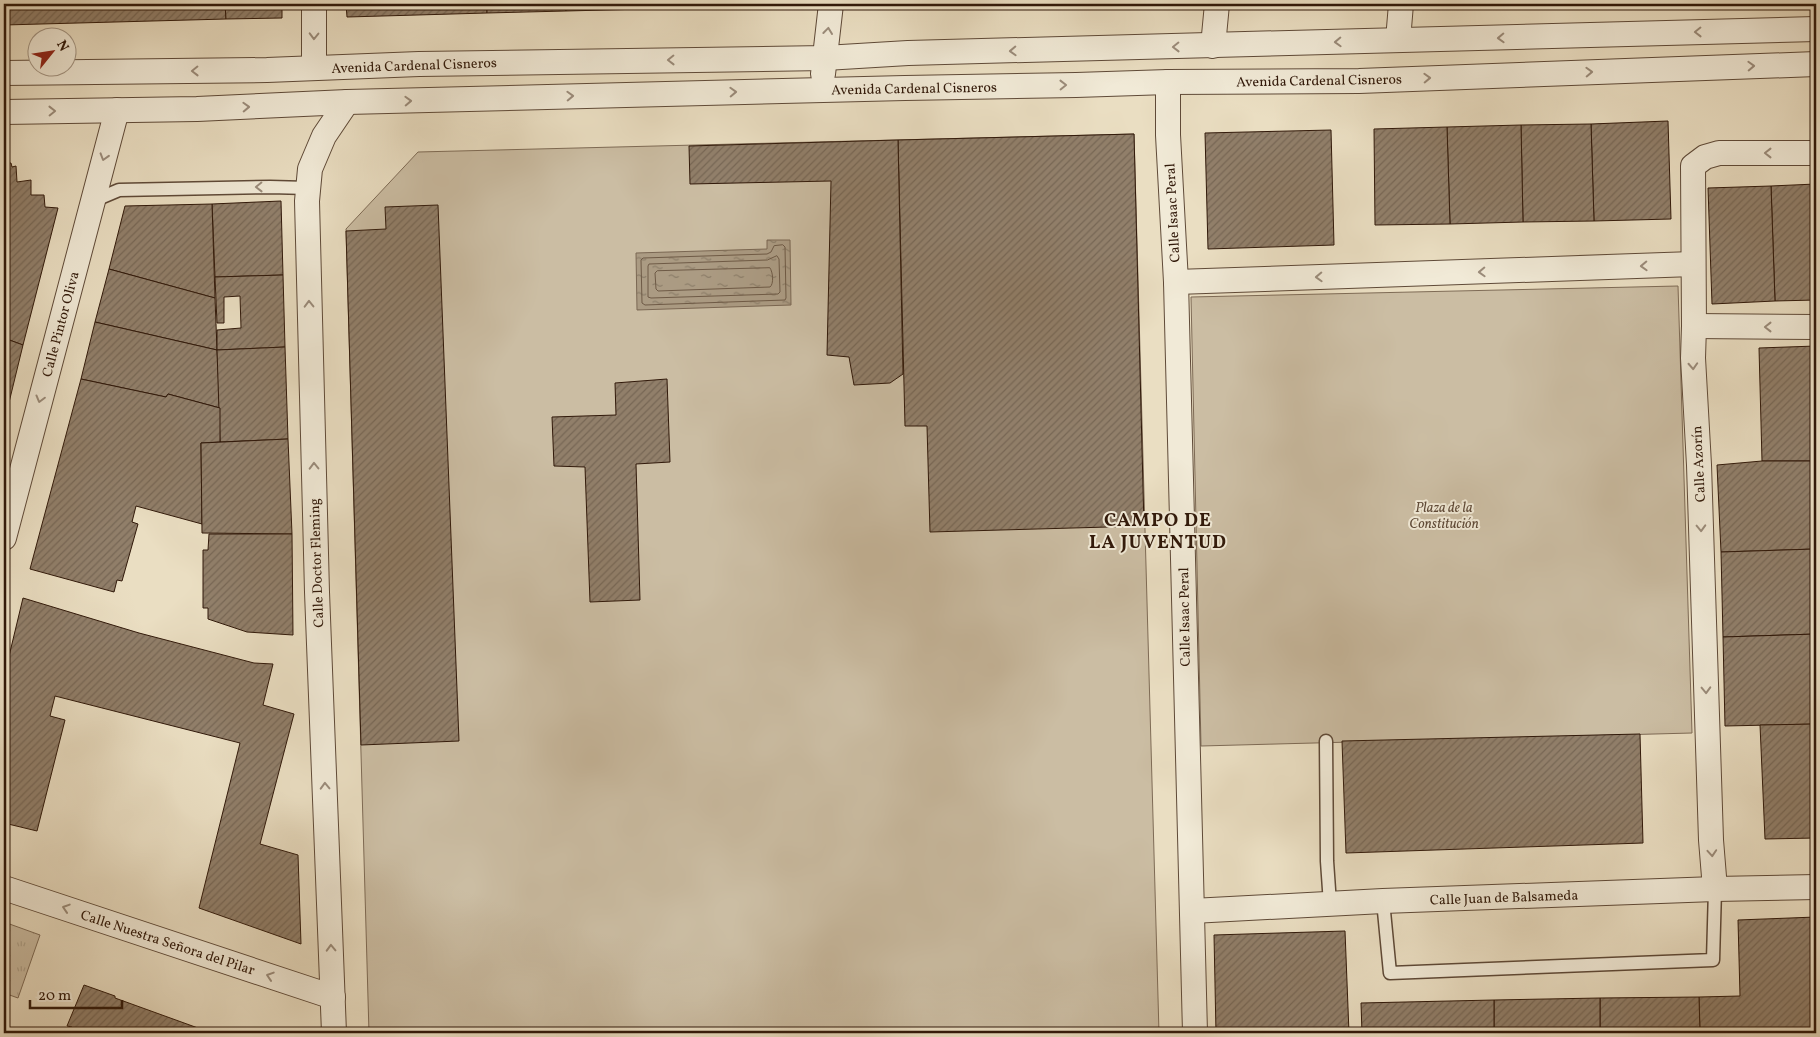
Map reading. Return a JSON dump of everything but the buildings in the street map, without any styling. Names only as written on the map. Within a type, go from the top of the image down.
[{"type":"street","points":[[314,4],[314,68]]},
{"type":"street","points":[[825,58],[831,4]]},
{"type":"street","points":[[1213,46],[1217,4]]},
{"type":"street","points":[[1398,40],[1401,4]]},
{"type":"street","name":"Avenida Cardenal Cisneros","points":[[4,73],[825,58],[908,53],[1816,29]]},
{"type":"street","name":"Avenida Cardenal Cisneros","points":[[822,90],[825,58]]},
{"type":"street","name":"Avenida Cardenal Cisneros","points":[[4,112],[197,109],[348,102],[1168,82],[1359,81],[1816,64]]},
{"type":"street","name":"Calle Isaac Peral","points":[[1168,82],[1168,135],[1176,282],[1195,1033]]},
{"type":"street","name":"Calle Doctor Fleming","points":[[334,1033],[317,592],[307,201],[310,169],[324,136],[348,102]]},
{"type":"street","name":"Calle Pintor Oliva","points":[[4,538],[117,110]]},
{"type":"street","name":"Calle Azorín","points":[[1715,889],[1699,465],[1693,358],[1693,166],[1706,156],[1719,154],[1816,153]]},
{"type":"street","points":[[1176,282],[1693,264]]},
{"type":"street","points":[[1694,326],[1816,327]]},
{"type":"street","name":"Calle Juan de Balsameda","points":[[1192,911],[1383,901],[1816,887]]},
{"type":"street","name":"Calle Nuestra Señora del Pilar","points":[[4,888],[333,997]]},
{"type":"lane","points":[[92,201],[119,190],[308,188]]},
{"type":"lane","points":[[1326,742],[1327,861],[1330,904]]},
{"type":"lane","points":[[1383,901],[1390,973],[1713,960],[1715,889]]},
{"type":"green space","points":[[1134,134],[1159,1033],[369,1033],[346,229],[418,152]]},
{"type":"green space","name":"Plaza de la Constitución","points":[[1678,286],[1692,733],[1201,746],[1191,297]]},
{"type":"green space","points":[[4,922],[40,935],[18,998],[4,993]]},
{"type":"water","points":[[767,240],[790,240],[791,305],[637,310],[636,253],[767,249]]},
{"type":"district","name":"CAMPO DE LA JUVENTUD","points":[[1158,530]]}]
